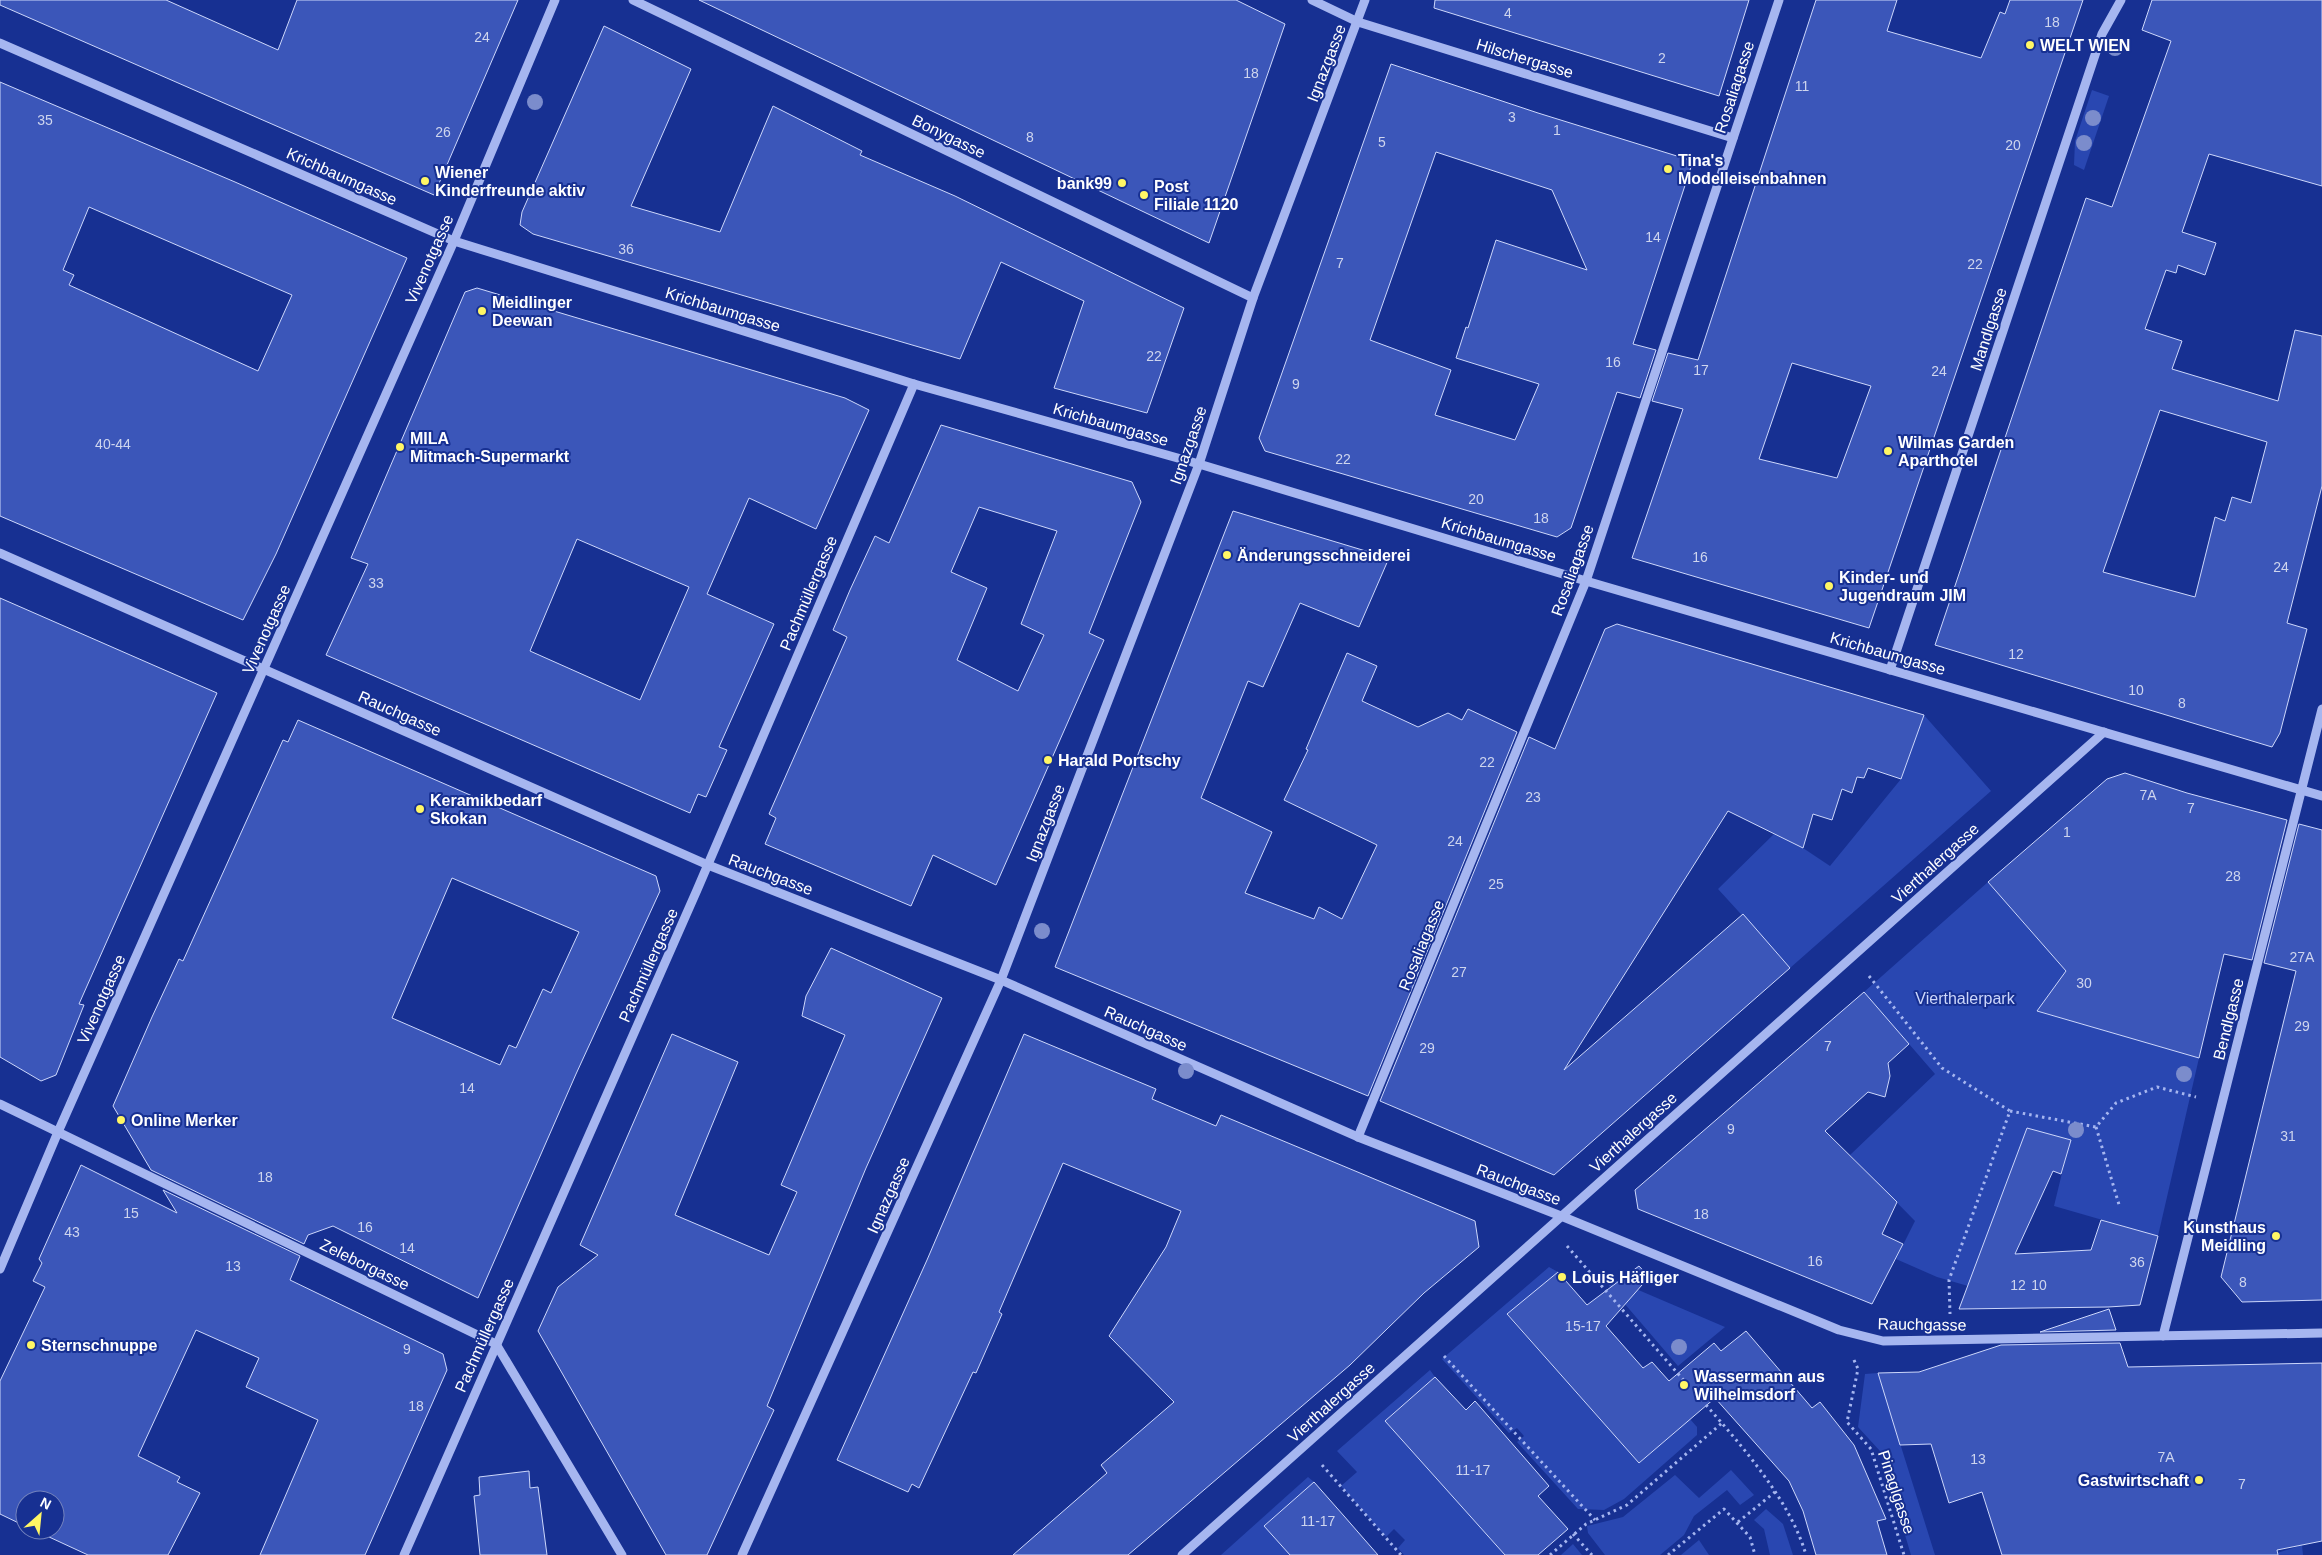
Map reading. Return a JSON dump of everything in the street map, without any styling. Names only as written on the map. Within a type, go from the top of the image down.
[{"type":"street","name":"Vivenotgasse","points":[[0,1269],[58,1132],[265,670],[454,241],[555,0]]},
{"type":"street","name":"Bonygasse","points":[[632,0],[1252,298]]},
{"type":"street","name":"Hilschergasse","points":[[1312,0],[1358,22],[1733,138]]},
{"type":"street","name":"Ignazgasse","points":[[742,1555],[1002,980],[1199,464],[1252,298],[1365,0]]},
{"type":"street","name":"Rosaliagasse","points":[[1358,1138],[1586,581],[1779,0]]},
{"type":"street","name":"Mandlgasse","points":[[1890,670],[2102,34],[2121,0]]},
{"type":"street","name":"Krichbaumgasse","points":[[0,43],[454,241],[914,384],[1199,464],[1586,581],[2322,796]]},
{"type":"street","name":"Pachmüllergasse","points":[[404,1555],[708,865],[914,384]]},
{"type":"street","name":"Rauchgasse","points":[[0,553],[708,865],[1002,980],[1358,1138],[1561,1216],[1838,1330],[1884,1341],[2322,1333]]},
{"type":"street","name":"Bendlgasse","points":[[2163,1336],[2322,709]]},
{"type":"street","name":"Vierthalergasse","points":[[1182,1555],[2104,732]]},
{"type":"street","name":"Zeleborgasse","points":[[0,1104],[496,1344]]},
{"type":"street","points":[[496,1344],[622,1555]]},
{"type":"path","points":[[1853,956],[1942,1068],[2010,1111],[2096,1127]]},
{"type":"path","points":[[2096,1127],[2116,1102],[2157,1087],[2222,1104]]},
{"type":"path","points":[[1950,1340],[1949,1280],[2010,1111]]},
{"type":"path","points":[[2096,1127],[2112,1174],[2120,1208]]},
{"type":"path","points":[[1561,1216],[1567,1249],[1686,1383]]},
{"type":"path","name":"Pinaglgasse","points":[[1838,1330],[1858,1369],[1847,1422],[1871,1449],[1904,1555]]},
{"type":"path","points":[[1427,1337],[1595,1520]]},
{"type":"path","points":[[1706,1405],[1775,1492],[1792,1518],[1806,1555]]},
{"type":"path","points":[[1550,1555],[1586,1524],[1627,1505],[1722,1423]]},
{"type":"path","points":[[1305,1446],[1401,1555]]},
{"type":"path","points":[[1738,1522],[1775,1492]]},
{"type":"path","points":[[1668,1555],[1724,1508],[1750,1537],[1755,1555]]},
{"type":"path","points":[[1573,1534],[1592,1555]]},
{"type":"green space","points":[[2092,90],[2109,96],[2084,170],[2074,165],[2075,141]]},
{"type":"green space","points":[[1924,715],[1991,791],[1790,968],[1718,889],[1774,834],[1803,848],[1830,866],[1901,779]]},
{"type":"green space","name":"Vierthalerpark","points":[[1988,882],[2066,971],[2037,1011],[2199,1058],[2158,1236],[2054,1206],[2070,1140],[2027,1128],[1968,1286],[1937,1277],[1896,1259],[1915,1221],[1850,1155],[1935,1074],[1864,992]]},
{"type":"green space","points":[[1549,1267],[1558,1272],[1507,1315],[1639,1463],[1690,1419],[1697,1427],[1697,1435],[1624,1499],[1604,1510],[1578,1509],[1517,1442],[1524,1436],[1517,1428],[1509,1433],[1442,1359]]},
{"type":"green space","points":[[1615,1280],[1725,1327],[1678,1366],[1606,1282]]},
{"type":"green space","points":[[1430,1370],[1435,1377],[1385,1421],[1505,1555],[1404,1555],[1398,1548],[1405,1540],[1394,1529],[1386,1537],[1341,1486],[1357,1472],[1337,1451]]},
{"type":"green space","points":[[1878,1373],[1935,1555],[1911,1555],[1880,1451],[1858,1427],[1865,1374]]},
{"type":"green space","points":[[1731,1470],[1754,1495],[1740,1505],[1727,1490],[1694,1516],[1684,1535],[1660,1555],[1605,1555],[1588,1533],[1587,1526],[1623,1517],[1675,1475],[1699,1498]]},
{"type":"green space","points":[[1308,1477],[1314,1482],[1290,1555],[1221,1555]]},
{"type":"green space","points":[[1766,1509],[1783,1524],[1793,1555],[1770,1555],[1764,1529],[1754,1520]]},
{"type":"green space","points":[[1699,1540],[1709,1555],[1681,1555]]},
{"type":"green space","points":[[1573,1544],[1582,1555],[1561,1555]]},
{"type":"green space","points":[[2302,1545],[2303,1555],[2271,1555]]},
{"type":"building","points":[[0,0],[166,0],[278,50],[297,0],[518,0],[434,195],[0,5]]},
{"type":"building","points":[[699,0],[1236,0],[1285,24],[1209,243]]},
{"type":"building","points":[[1435,0],[1749,0],[1719,96],[1434,8]]},
{"type":"building","points":[[1816,0],[1897,0],[1887,31],[1981,58],[2000,12],[2005,14],[2010,0],[2083,0],[1869,628],[1632,558],[1683,409],[1652,401],[1668,353],[1698,360]],"holes":[[[1792,363],[1871,386],[1837,478],[1759,459]]]},
{"type":"building","points":[[2152,0],[2322,0],[2322,186],[2209,154],[2182,232],[2216,243],[2205,275],[2178,265],[2176,273],[2166,270],[2145,329],[2182,341],[2172,369],[2278,401],[2295,330],[2322,336],[2322,486],[2287,623],[2307,629],[2280,733],[2272,747],[1935,645],[2086,198],[2112,207],[2171,41],[2142,30]],"holes":[[[2160,410],[2267,442],[2251,503],[2232,497],[2225,521],[2215,517],[2195,597],[2103,572]]]},
{"type":"building","points":[[604,26],[691,69],[631,206],[720,232],[773,106],[862,151],[860,155],[955,196],[1184,308],[1147,413],[1054,388],[1084,301],[1001,262],[960,359],[533,234],[520,225],[522,212]]},
{"type":"building","points":[[1391,64],[1538,113],[1693,161],[1633,344],[1656,350],[1640,398],[1617,392],[1571,528],[1557,537],[1265,451],[1259,438]],"holes":[[[1436,152],[1552,190],[1587,270],[1496,240],[1468,328],[1466,327],[1456,358],[1539,384],[1515,440],[1435,415],[1451,370],[1370,340]]]},
{"type":"building","points":[[0,82],[407,258],[276,554],[243,620],[0,516]],"holes":[[[89,207],[292,295],[258,371],[69,285],[74,275],[63,270]]]},
{"type":"building","points":[[477,288],[845,398],[869,410],[816,529],[749,498],[707,594],[774,624],[719,747],[727,750],[706,797],[698,794],[690,813],[326,655],[368,564],[351,558],[465,292]],"holes":[[[577,539],[689,587],[640,700],[530,651]]]},
{"type":"building","points":[[941,425],[1132,482],[1141,502],[1089,633],[1104,640],[996,885],[933,855],[911,906],[765,844],[776,818],[769,814],[847,637],[833,630],[875,536],[889,543]],"holes":[[[979,507],[1057,531],[1021,624],[1044,635],[1018,691],[957,660],[987,588],[951,572]]]},
{"type":"building","points":[[1233,511],[1389,558],[1359,627],[1300,603],[1263,687],[1248,681],[1201,798],[1272,832],[1245,893],[1314,919],[1319,907],[1342,919],[1377,845],[1284,800],[1308,750],[1306,749],[1347,653],[1377,666],[1362,701],[1418,727],[1448,713],[1462,720],[1468,709],[1517,732],[1368,1096],[1055,967]]},
{"type":"building","points":[[0,598],[217,693],[79,1004],[84,1005],[56,1075],[41,1081],[0,1057]]},
{"type":"building","points":[[1617,624],[1924,715],[1901,779],[1868,768],[1864,778],[1857,777],[1852,793],[1842,789],[1832,820],[1813,814],[1803,848],[1728,811],[1564,1070],[1743,914],[1790,968],[1554,1175],[1380,1101],[1529,737],[1555,749],[1605,629]]},
{"type":"building","points":[[298,720],[656,876],[660,891],[576,1074],[478,1298],[333,1226],[308,1235],[304,1244],[151,1170],[113,1106],[179,959],[183,961],[283,740],[288,742]],"holes":[[[452,878],[579,932],[551,993],[543,989],[516,1048],[509,1045],[500,1065],[392,1018]]]},
{"type":"building","points":[[2125,773],[2187,793],[2287,820],[2252,960],[2224,954],[2199,1058],[2037,1011],[2066,971],[1988,882],[2107,779]]},
{"type":"building","points":[[2299,824],[2322,830],[2322,1300],[2242,1302],[2221,1277],[2296,971],[2264,963]]},
{"type":"building","points":[[831,948],[942,998],[866,1168],[767,1406],[774,1410],[707,1555],[666,1555],[538,1331],[558,1287],[598,1255],[580,1245],[672,1034],[738,1062],[675,1215],[769,1255],[797,1192],[781,1185],[845,1035],[802,1016],[806,996]]},
{"type":"building","points":[[1864,992],[1909,1044],[1888,1063],[1890,1076],[1885,1097],[1868,1092],[1825,1131],[1897,1202],[1882,1234],[1903,1244],[1872,1304],[1638,1209],[1635,1190]]},
{"type":"building","points":[[1024,1034],[1156,1089],[1152,1099],[1216,1126],[1221,1115],[1475,1221],[1479,1247],[1424,1293],[1350,1365],[1128,1555],[1013,1555],[1107,1473],[1101,1465],[1174,1402],[1109,1336],[1166,1247],[1181,1211],[1063,1163],[999,1312],[1002,1314],[976,1373],[973,1372],[919,1488],[912,1484],[908,1492],[837,1460],[927,1260]]},
{"type":"building","points":[[2027,1128],[2071,1140],[2061,1174],[2053,1171],[2015,1254],[2091,1250],[2101,1220],[2158,1236],[2140,1305],[1959,1309]]},
{"type":"building","points":[[81,1165],[177,1213],[163,1190],[300,1256],[290,1280],[443,1354],[447,1370],[365,1555],[260,1555],[318,1420],[246,1387],[259,1358],[196,1330],[138,1456],[180,1477],[177,1482],[200,1493],[168,1555],[88,1555],[56,1540],[65,1540],[65,1490],[15,1490],[15,1521],[0,1514],[0,1381],[45,1287],[33,1281],[42,1263],[39,1259]]},
{"type":"building","points":[[1639,1266],[1649,1277],[1606,1326],[1643,1368],[1652,1362],[1669,1381],[1714,1343],[1721,1351],[1746,1331],[1812,1408],[1820,1402],[1854,1445],[1886,1519],[1877,1521],[1887,1555],[1816,1555],[1803,1511],[1789,1481],[1715,1398],[1639,1463],[1507,1314],[1558,1272],[1587,1305]]},
{"type":"building","points":[[2109,1309],[2116,1330],[2040,1332]]},
{"type":"building","points":[[2120,1343],[2128,1367],[2322,1363],[2322,1541],[2277,1550],[2278,1555],[2002,1555],[1982,1492],[1949,1503],[1931,1444],[1900,1445],[1878,1373],[1919,1372],[2001,1345]]},
{"type":"building","points":[[1435,1377],[1466,1410],[1475,1401],[1549,1486],[1538,1496],[1568,1529],[1538,1555],[1505,1555],[1385,1421]]},
{"type":"building","points":[[529,1471],[530,1488],[538,1487],[547,1555],[480,1555],[474,1496],[480,1495],[479,1477]]},
{"type":"building","points":[[1314,1482],[1378,1555],[1290,1555],[1264,1526]]},
{"type":"place","name":"WELT WIEN","points":[[2030,45]]},
{"type":"place","name":"Tina's Modelleisenbahnen","points":[[1668,169]]},
{"type":"place","name":"Wiener Kinderfreunde aktiv","points":[[425,181]]},
{"type":"place","name":"bank99","points":[[1122,183]]},
{"type":"place","name":"Post Filiale 1120","points":[[1144,195]]},
{"type":"place","name":"Meidlinger Deewan","points":[[482,311]]},
{"type":"place","name":"MILA Mitmach-Supermarkt","points":[[400,447]]},
{"type":"place","name":"Wilmas Garden Aparthotel","points":[[1888,451]]},
{"type":"place","name":"Änderungsschneiderei","points":[[1227,555]]},
{"type":"place","name":"Kinder- und Jugendraum JIM","points":[[1829,586]]},
{"type":"place","name":"Harald Portschy","points":[[1048,760]]},
{"type":"place","name":"Keramikbedarf Skokan","points":[[420,809]]},
{"type":"place","name":"Online Merker","points":[[121,1120]]},
{"type":"place","name":"Kunsthaus Meidling","points":[[2276,1236]]},
{"type":"place","name":"Louis Häfliger","points":[[1562,1277]]},
{"type":"place","name":"Sternschnuppe","points":[[31,1345]]},
{"type":"place","name":"Wassermann aus Wilhelmsdorf","points":[[1684,1385]]},
{"type":"place","name":"Gastwirtschaft","points":[[2199,1480]]}]
